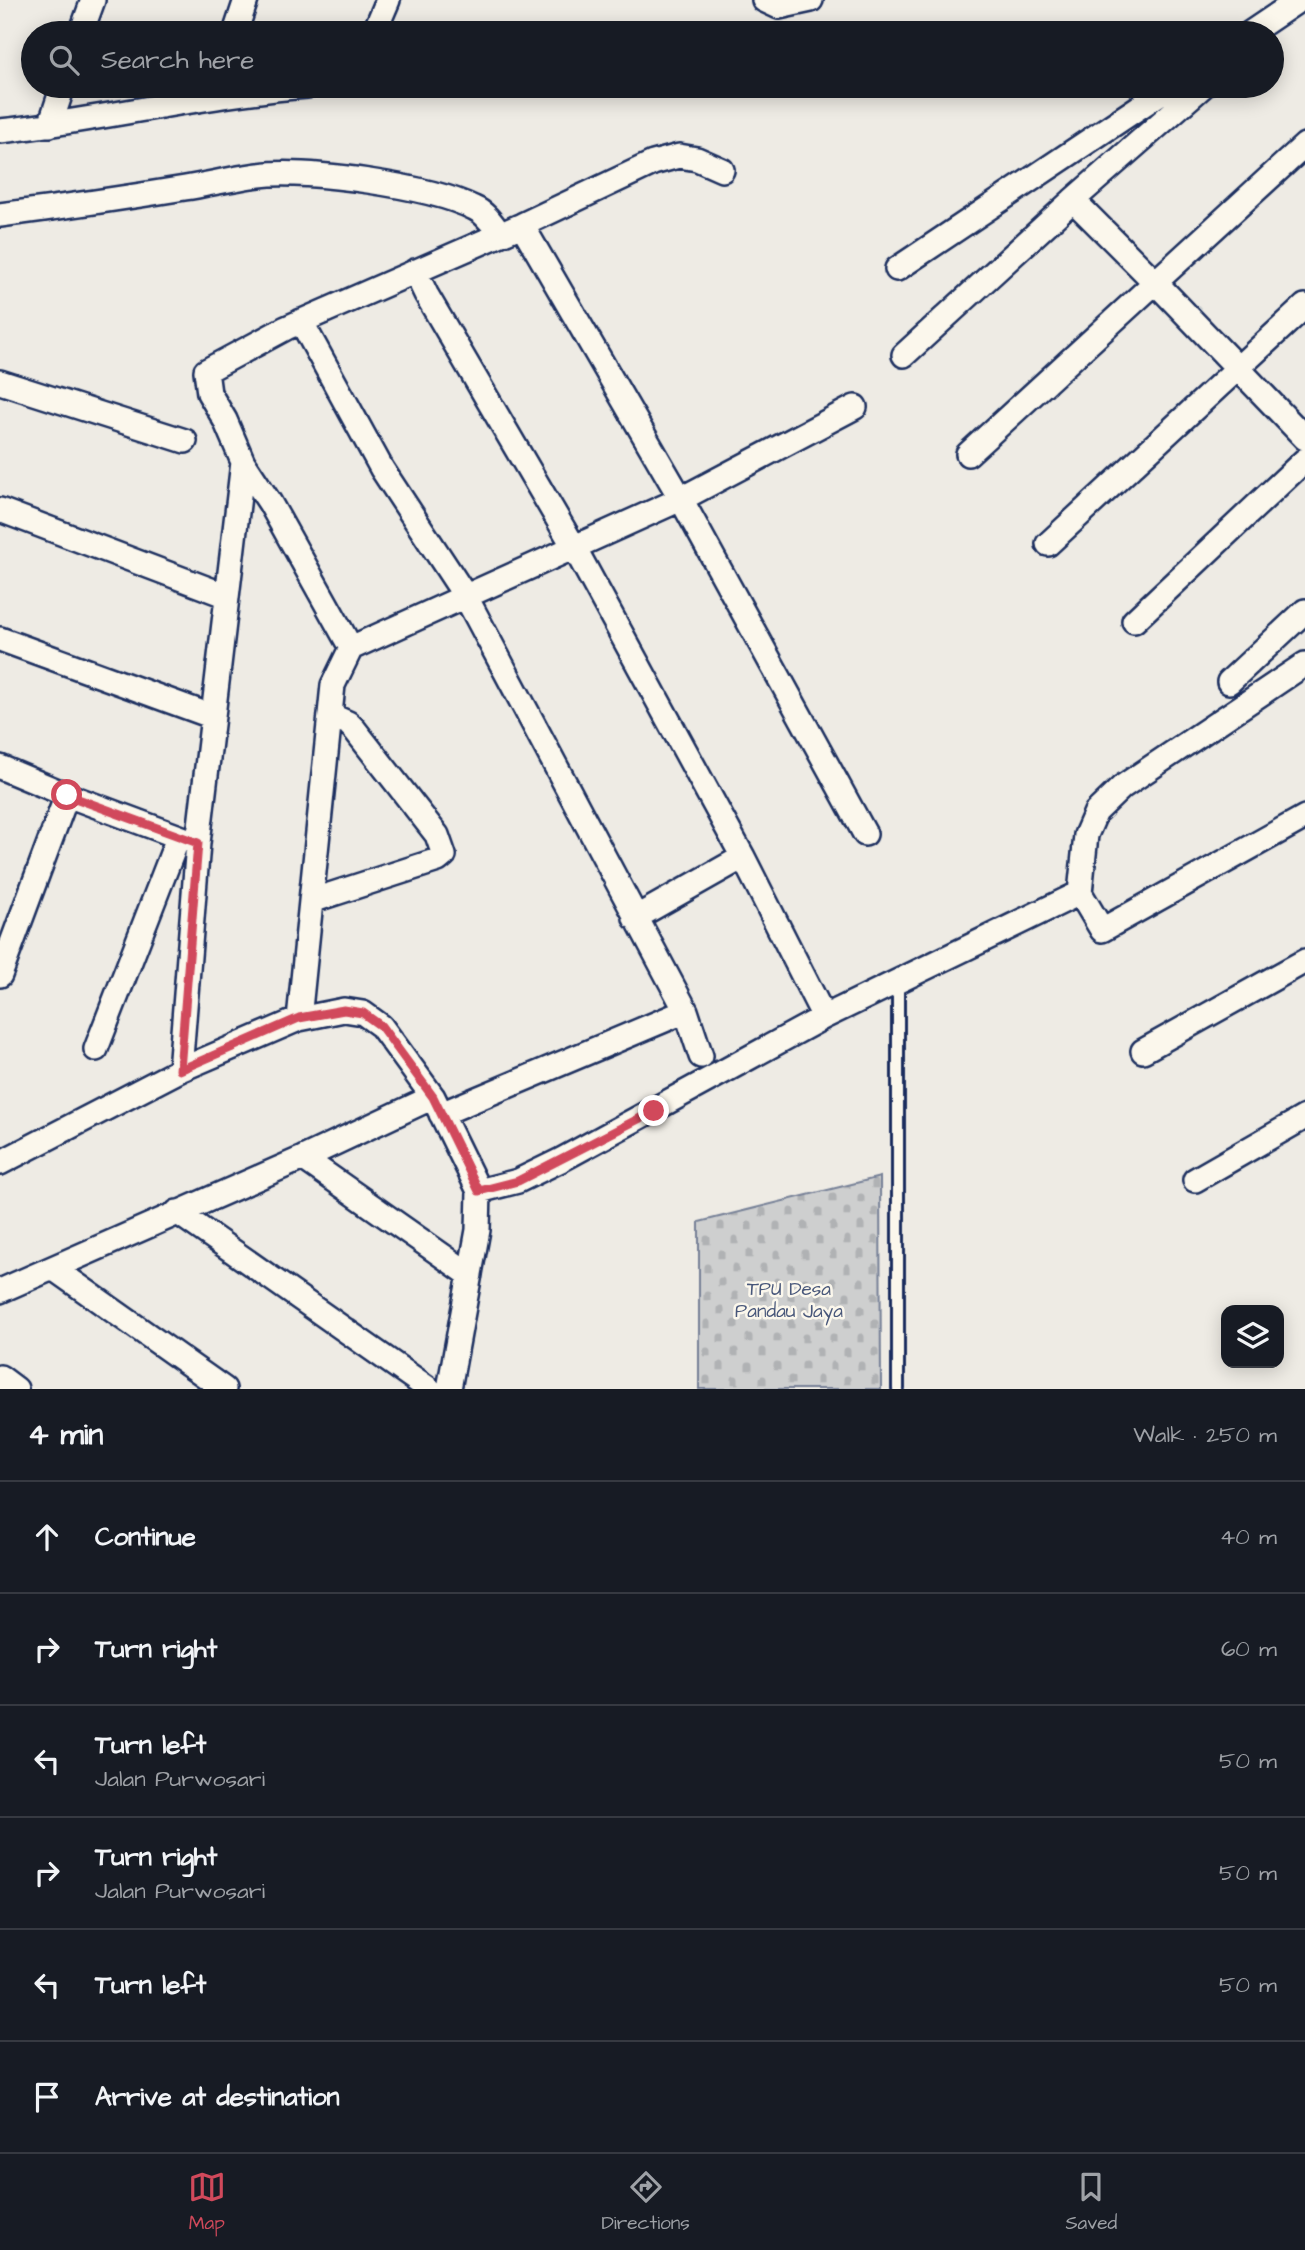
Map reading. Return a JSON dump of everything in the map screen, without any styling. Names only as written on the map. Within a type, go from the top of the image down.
[{"type":"street","points":[[85,21],[93,0]]},
{"type":"street","points":[[239,21],[246,0]]},
{"type":"street","points":[[379,21],[387,0]]},
{"type":"street","points":[[764,0],[779,7],[811,0]]},
{"type":"street","points":[[1268,21],[1300,0]]},
{"type":"street","points":[[1276,21],[1300,0]]},
{"type":"street","points":[[50,125],[60,98]]},
{"type":"street","points":[[0,131],[50,125],[182,98]]},
{"type":"street","points":[[897,269],[1153,98]]},
{"type":"street","points":[[904,355],[1189,98]]},
{"type":"street","points":[[968,454],[1305,145]]},
{"type":"street","points":[[351,648],[270,503],[243,463],[225,420],[209,393],[206,371],[301,321],[523,225],[653,163],[679,156],[698,159],[722,170]]},
{"type":"street","points":[[0,215],[95,203],[258,175],[292,173],[399,187],[444,197],[476,208],[500,234]]},
{"type":"street","points":[[1073,200],[1305,438]]},
{"type":"street","points":[[523,225],[681,499],[865,834]]},
{"type":"street","points":[[415,271],[574,547],[743,857],[824,1017]]},
{"type":"street","points":[[1048,544],[1305,306]]},
{"type":"street","points":[[301,321],[382,469],[466,597],[686,1011],[701,1056]]},
{"type":"street","points":[[0,382],[185,442]]},
{"type":"street","points":[[299,1018],[333,685],[351,648],[681,499],[855,407]]},
{"type":"street","points":[[1134,621],[1305,460]]},
{"type":"street","points":[[180,1070],[188,841],[211,716],[243,463]]},
{"type":"street","points":[[0,510],[227,596]]},
{"type":"street","points":[[1230,682],[1305,611]]},
{"type":"street","points":[[0,639],[211,716]]},
{"type":"street","points":[[1305,664],[1132,780],[1096,812],[1086,835],[1080,893],[1102,930],[1305,817]]},
{"type":"street","points":[[311,901],[438,860],[444,855],[438,835],[355,730],[348,723],[330,715]]},
{"type":"street","points":[[0,767],[188,841]]},
{"type":"street","points":[[0,975],[67,795]]},
{"type":"street","points":[[96,1049],[188,841]]},
{"type":"street","points":[[635,918],[743,857]]},
{"type":"street","points":[[479,1191],[518,1181],[561,1160],[824,1017],[1080,893]]},
{"type":"street","points":[[1143,1051],[1305,961]]},
{"type":"street","points":[[0,1163],[180,1070],[299,1018],[344,1010],[363,1013],[381,1026],[437,1105],[479,1191],[478,1230],[449,1389]]},
{"type":"street","points":[[0,1291],[303,1158],[686,1011]]},
{"type":"street","points":[[1195,1180],[1305,1117]]},
{"type":"street","points":[[303,1158],[470,1275]]},
{"type":"street","points":[[177,1212],[429,1389]]},
{"type":"street","points":[[53,1268],[224,1389]]},
{"type":"street","points":[[0,1377],[16,1389]]},
{"type":"lane","points":[[898,981],[898,1389]]},
{"type":"green space","name":"TPU Desa Pandau Jaya","points":[[880,1177],[881,1389],[699,1389],[699,1222]]},
{"type":"route","points":[[67,795],[178,838],[198,843],[180,1070],[299,1018],[344,1010],[363,1013],[381,1026],[433,1097],[479,1191],[518,1181],[654,1111]]}]
